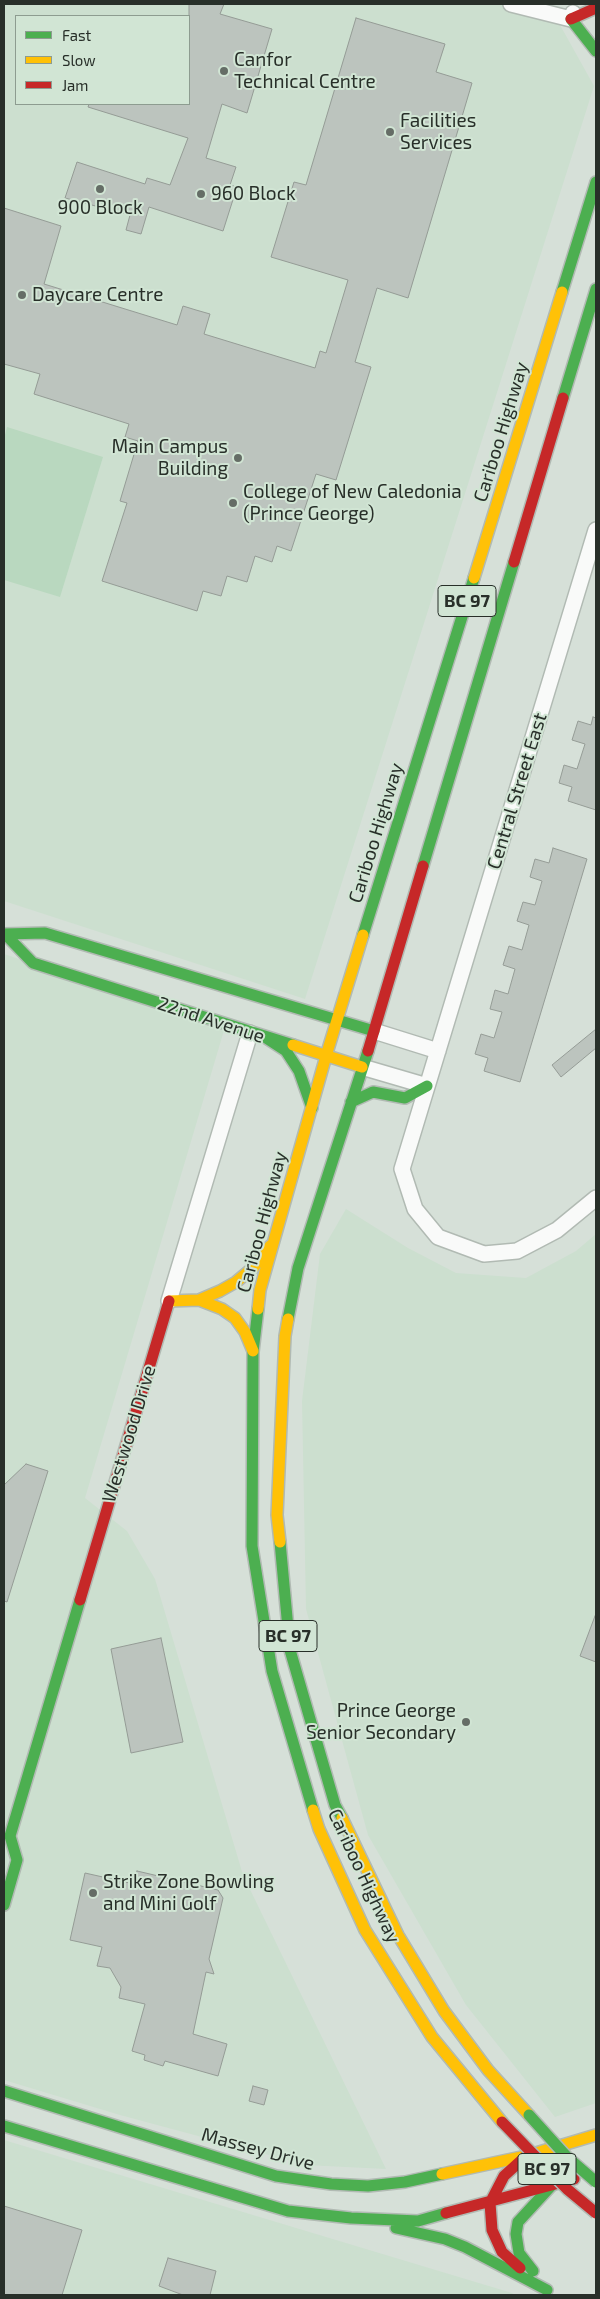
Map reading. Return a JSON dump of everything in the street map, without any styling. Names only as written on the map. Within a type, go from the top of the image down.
[{"type":"main road","points":[[571,19],[596,8]]},
{"type":"main road","points":[[571,19],[596,20]]},
{"type":"main road","points":[[571,19],[596,51]]},
{"type":"main road","name":"Cariboo Highway","points":[[596,182],[326,1056],[260,1290],[253,1352],[252,1546],[272,1671],[319,1829],[365,1930],[432,2037],[502,2122],[567,2189],[596,2213]]},
{"type":"main road","name":"Cariboo Highway","points":[[596,289],[374,1031],[298,1268],[285,1336],[277,1515],[290,1650],[335,1805],[398,1934],[444,2011],[488,2070],[567,2157],[596,2182]]},
{"type":"main road","name":"22nd Avenue","points":[[5,934],[45,933],[374,1031]]},
{"type":"main road","name":"22nd Avenue","points":[[5,934],[33,963],[362,1067]]},
{"type":"main road","points":[[256,1035],[286,1051],[299,1071],[312,1108]]},
{"type":"main road","points":[[351,1102],[373,1092],[405,1098],[427,1086]]},
{"type":"main road","points":[[199,1300],[236,1282],[254,1267],[274,1241]]},
{"type":"main road","points":[[169,1301],[199,1300],[222,1309],[235,1318],[245,1332],[253,1352]]},
{"type":"main road","name":"Westwood Drive","points":[[4,1905],[17,1860],[7,1839],[169,1301]]},
{"type":"main road","name":"Massey Drive","points":[[4,2091],[276,2176],[331,2184],[368,2186],[405,2182],[526,2156],[596,2135]]},
{"type":"main road","points":[[4,2126],[288,2211],[351,2218],[418,2221],[596,2173]]},
{"type":"main road","points":[[4,2135],[34,2135]]},
{"type":"main road","points":[[526,2156],[504,2176],[490,2203],[492,2230],[502,2252],[550,2293]]},
{"type":"main road","points":[[550,2293],[519,2253],[516,2234],[518,2222],[553,2185]]},
{"type":"main road","points":[[351,2218],[446,2240],[480,2254],[550,2293]]},
{"type":"street","points":[[510,4],[571,19],[575,4]]},
{"type":"street","name":"Central Street East","points":[[596,530],[589,578],[402,1169],[415,1209],[438,1237],[484,1254],[517,1251],[558,1230],[596,1198]]},
{"type":"street","name":"22nd Avenue","points":[[374,1031],[438,1051]]},
{"type":"street","name":"Westwood Drive","points":[[169,1301],[256,1035]]},
{"type":"street","name":"22nd Avenue","points":[[362,1067],[427,1086]]},
{"type":"shaded area","name":"College of New Caledonia (Prince George)","points":[[4,4],[551,4],[550,7],[594,86],[305,999],[4,901]]},
{"type":"shaded area","points":[[7,427],[103,457],[60,597],[4,580],[4,439]]},
{"type":"shaded area","points":[[4,954],[225,1027],[85,1498],[127,1531],[155,1579],[243,1875],[386,2169],[306,2165],[120,2115],[4,2080]]},
{"type":"shaded area","name":"Prince George Senior Secondary","points":[[346,1209],[408,1248],[456,1273],[526,1278],[576,1251],[596,1234],[596,2103],[555,2117],[466,2005],[368,1835],[306,1609],[302,1401],[320,1254]]},
{"type":"shaded area","points":[[4,2140],[512,2293],[515,2295],[4,2295]]},
{"type":"building","points":[[189,4],[224,4],[220,14],[272,29],[247,113],[222,104],[206,158],[236,167],[230,185],[237,187],[223,231],[149,207],[141,234],[126,230],[130,215],[65,198],[77,162],[145,184],[147,178],[170,185],[188,138],[88,107],[89,105],[190,105]]},
{"type":"building","points":[[356,18],[445,44],[436,72],[472,83],[408,298],[377,288],[355,362],[371,367],[336,480],[316,474],[291,551],[277,546],[272,562],[255,556],[247,582],[227,576],[221,596],[203,591],[197,611],[102,581],[127,503],[120,501],[138,441],[125,437],[129,424],[34,394],[40,374],[4,364],[4,208],[61,226],[44,284],[177,325],[183,306],[210,314],[204,334],[315,368],[320,351],[326,353],[348,280],[271,257],[294,182],[306,185]]},
{"type":"building","points":[[593,717],[596,718],[596,810],[568,801],[572,787],[559,783],[564,765],[577,769],[585,744],[572,740],[578,721],[591,725]]},
{"type":"building","points":[[553,848],[587,859],[520,1082],[484,1071],[488,1058],[475,1054],[481,1034],[494,1038],[502,1012],[490,1009],[495,990],[508,994],[515,969],[503,965],[509,946],[522,950],[529,925],[517,921],[523,902],[535,905],[542,881],[530,877],[535,859],[549,863]]},
{"type":"building","points":[[596,1029],[596,1048],[561,1077],[552,1065]]},
{"type":"building","points":[[26,1464],[48,1471],[7,1602],[4,1601],[4,1485]]},
{"type":"building","points":[[596,1616],[596,1662],[580,1656]]},
{"type":"building","points":[[161,1638],[183,1742],[131,1753],[111,1649]]},
{"type":"building","points":[[137,1871],[218,1890],[223,1898],[209,1959],[214,1974],[206,1972],[193,2034],[227,2044],[218,2076],[165,2061],[163,2066],[144,2060],[145,2055],[132,2051],[145,2004],[119,1998],[121,1987],[110,1968],[97,1966],[102,1947],[70,1940],[85,1873],[134,1884]]},
{"type":"building","points":[[253,2086],[268,2090],[264,2105],[249,2101]]},
{"type":"building","points":[[4,2206],[82,2230],[62,2295],[4,2295]]},
{"type":"building","points":[[168,2258],[216,2271],[210,2295],[183,2295],[159,2286]]},
{"type":"traffic: fast","points":[[571,19],[596,51]]},
{"type":"traffic: fast","points":[[562,292],[596,182]]},
{"type":"traffic: fast","points":[[563,398],[596,289]]},
{"type":"traffic: fast","points":[[423,866],[514,562]]},
{"type":"traffic: fast","points":[[363,935],[474,578]]},
{"type":"traffic: fast","points":[[4,934],[45,933],[374,1031]]},
{"type":"traffic: fast","points":[[6,935],[33,963],[293,1045]]},
{"type":"traffic: fast","points":[[263,1036],[286,1051],[299,1071],[312,1108]]},
{"type":"traffic: fast","points":[[288,1319],[298,1268],[368,1051]]},
{"type":"traffic: fast","points":[[351,1102],[373,1092],[405,1098],[427,1086]]},
{"type":"traffic: fast","points":[[258,1309],[253,1352],[252,1546],[272,1671],[313,1810]]},
{"type":"traffic: fast","points":[[280,1542],[290,1650],[335,1805],[342,1818]]},
{"type":"traffic: fast","points":[[4,1905],[17,1860],[10,1836],[80,1600]]},
{"type":"traffic: fast","points":[[4,2091],[276,2176],[331,2184],[368,2186],[405,2182],[442,2174]]},
{"type":"traffic: fast","points":[[529,2115],[567,2157],[596,2182]]},
{"type":"traffic: fast","points":[[4,2126],[288,2211],[351,2218],[418,2221],[446,2213]]},
{"type":"traffic: fast","points":[[533,2271],[519,2253],[516,2234],[518,2222],[551,2186]]},
{"type":"traffic: fast","points":[[396,2228],[445,2239],[465,2247],[547,2290]]},
{"type":"traffic: slow","points":[[474,578],[562,292]]},
{"type":"traffic: slow","points":[[258,1309],[260,1290],[326,1056],[363,935]]},
{"type":"traffic: slow","points":[[293,1045],[362,1067]]},
{"type":"traffic: slow","points":[[169,1301],[199,1300],[220,1291],[236,1282],[254,1267],[270,1246]]},
{"type":"traffic: slow","points":[[199,1300],[222,1309],[235,1318],[245,1332],[253,1351]]},
{"type":"traffic: slow","points":[[280,1542],[277,1515],[285,1336],[288,1319]]},
{"type":"traffic: slow","points":[[313,1810],[319,1829],[365,1930],[432,2037],[502,2122]]},
{"type":"traffic: slow","points":[[342,1818],[398,1935],[444,2011],[488,2070],[529,2115]]},
{"type":"traffic: slow","points":[[442,2174],[526,2156],[596,2135]]},
{"type":"traffic: jam","points":[[571,19],[596,8]]},
{"type":"traffic: jam","points":[[514,562],[563,398]]},
{"type":"traffic: jam","points":[[368,1051],[423,866]]},
{"type":"traffic: jam","points":[[80,1600],[169,1301]]},
{"type":"traffic: jam","points":[[502,2122],[567,2189],[596,2213]]},
{"type":"traffic: jam","points":[[520,2268],[502,2252],[492,2230],[490,2203],[504,2176],[526,2156]]},
{"type":"traffic: jam","points":[[446,2213],[574,2179]]},
{"type":"place","name":"Canfor Technical Centre","points":[[224,71]]},
{"type":"place","name":"Facilities Services","points":[[390,132]]},
{"type":"place","name":"900 Block","points":[[100,189]]},
{"type":"place","name":"960 Block","points":[[201,194]]},
{"type":"place","name":"Daycare Centre","points":[[22,295]]},
{"type":"place","name":"Main Campus Building","points":[[238,458]]},
{"type":"place","name":"College of New Caledonia (Prince George)","points":[[233,503]]},
{"type":"place","name":"Prince George Senior Secondary","points":[[466,1722]]},
{"type":"place","name":"Strike Zone Bowling and Mini Golf","points":[[93,1893]]}]
